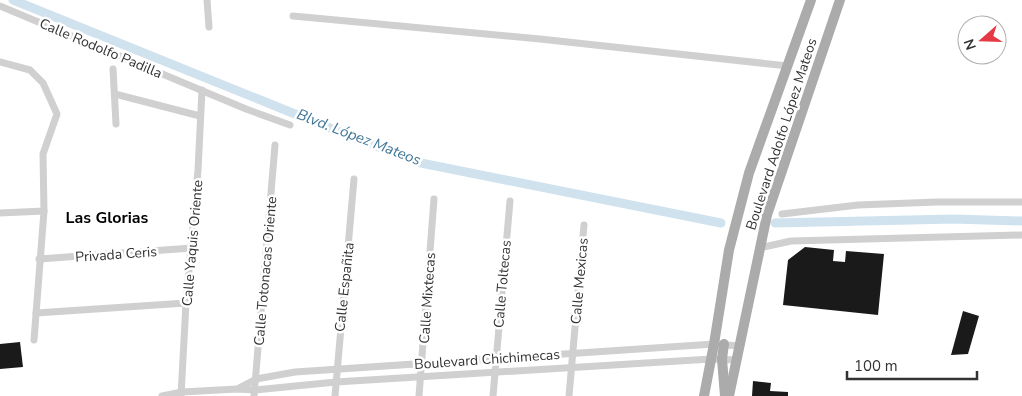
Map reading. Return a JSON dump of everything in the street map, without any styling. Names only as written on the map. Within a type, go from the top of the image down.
[{"type":"main road","name":"Boulevard Adolfo López Mateos","points":[[704,396],[711,358],[719,344],[729,250],[746,183],[811,0]]},
{"type":"main road","name":"Boulevard Adolfo López Mateos","points":[[727,396],[740,346],[759,248],[774,194],[840,0]]},
{"type":"main road","points":[[719,344],[727,396]]},
{"type":"street","points":[[207,0],[209,27]]},
{"type":"street","name":"Calle Rodolfo Padilla","points":[[0,6],[246,109],[290,125]]},
{"type":"street","points":[[292,16],[550,40],[788,66]]},
{"type":"street","points":[[0,62],[30,70],[43,83],[57,114],[43,154],[44,211],[34,340]]},
{"type":"street","points":[[112,69],[116,124]]},
{"type":"street","name":"Calle Yaquis Oriente","points":[[182,394],[186,303],[198,170],[202,90]]},
{"type":"street","points":[[115,94],[200,116]]},
{"type":"street","name":"Calle Totonacas Oriente","points":[[254,393],[275,145]]},
{"type":"street","name":"Calle Españita","points":[[335,396],[354,179]]},
{"type":"street","name":"Calle Mixtecas","points":[[419,396],[434,199]]},
{"type":"street","name":"Calle Toltecas","points":[[493,396],[510,201]]},
{"type":"street","points":[[782,214],[858,205],[938,202],[1022,202]]},
{"type":"street","points":[[0,213],[44,211]]},
{"type":"street","name":"Calle Mexicas","points":[[569,396],[584,225]]},
{"type":"street","points":[[759,248],[791,241],[1022,235]]},
{"type":"street","name":"Privada Ceris","points":[[39,260],[192,248]]},
{"type":"street","points":[[36,313],[186,303]]},
{"type":"street","name":"Boulevard Chichimecas","points":[[237,389],[256,379],[279,374],[719,344],[740,346]]},
{"type":"street","name":"Boulevard Chichimecas","points":[[162,396],[237,389],[254,393],[336,382],[711,358],[736,360]]},
{"type":"building","points":[[805,247],[834,250],[833,261],[845,262],[846,251],[884,254],[878,315],[783,305],[788,260]]},
{"type":"building","points":[[963,311],[979,316],[968,354],[951,355]]},
{"type":"building","points":[[20,342],[23,367],[0,369],[0,344]]},
{"type":"building","points":[[753,381],[771,383],[770,391],[788,392],[788,396],[752,396]]},
{"type":"waterway","name":"Blvd. López Mateos","points":[[13,0],[421,163],[721,223]]},
{"type":"waterway","points":[[775,223],[954,219],[1022,221]]},
{"type":"district","name":"Las Glorias","points":[[107,217]]}]
